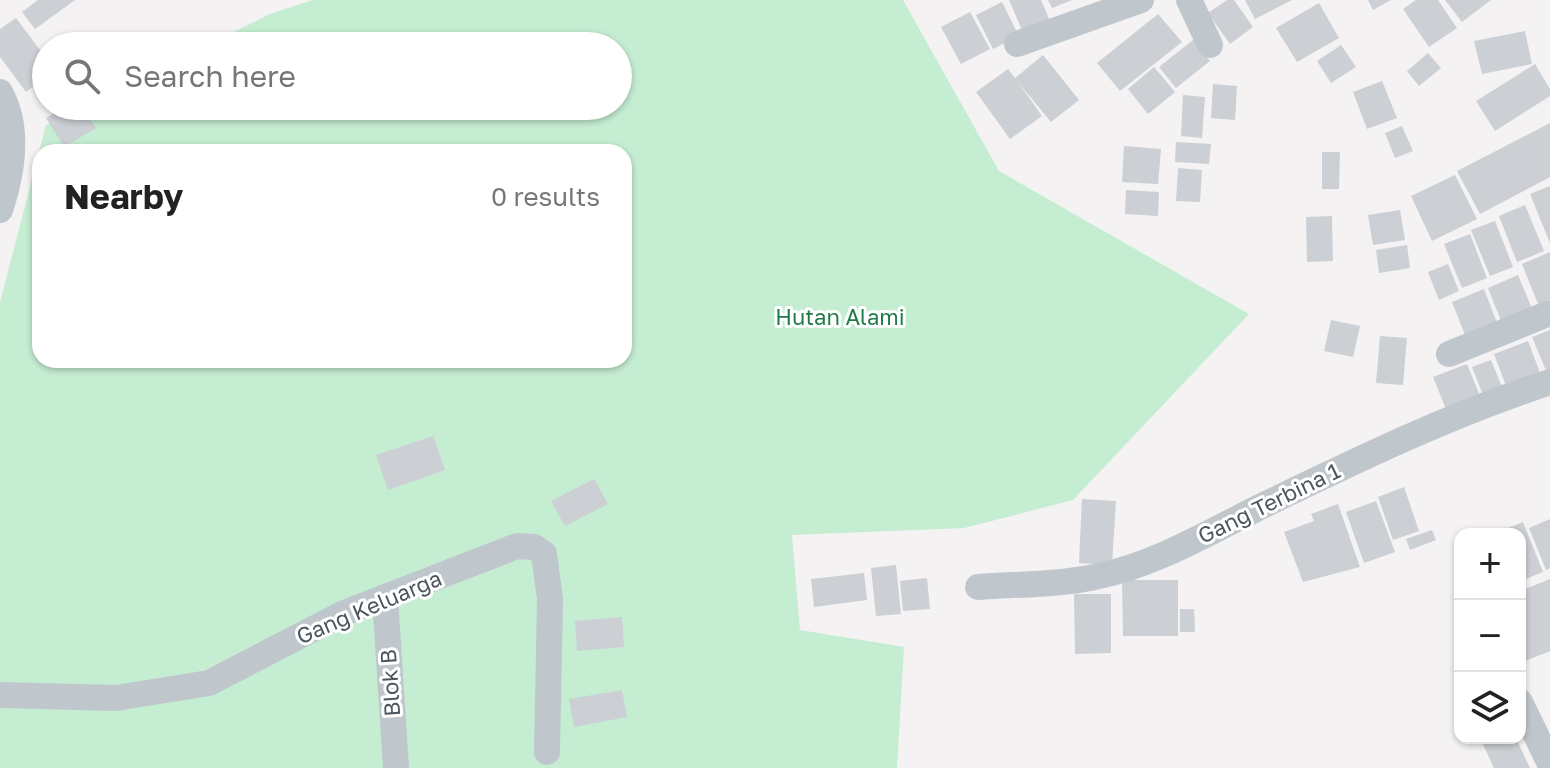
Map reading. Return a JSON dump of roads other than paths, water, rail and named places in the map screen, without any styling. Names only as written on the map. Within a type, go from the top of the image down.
[{"type":"street","points":[[1017,44],[1141,0]]},
{"type":"street","points":[[1189,0],[1210,45]]},
{"type":"street","points":[[0,92],[11,141],[13,171],[0,210]]},
{"type":"street","points":[[1449,354],[1550,313]]},
{"type":"street","name":"Gang Terbina 1","points":[[978,587],[1084,578],[1121,569],[1179,547],[1382,448],[1494,400],[1550,382]]},
{"type":"street","name":"Gang Keluarga","points":[[0,695],[116,698],[209,683],[344,613],[517,546],[534,547],[544,554],[550,599],[547,752]]},
{"type":"street","name":"Blok B","points":[[385,597],[396,768]]},
{"type":"street","points":[[1526,714],[1550,764]]},
{"type":"park label","name":"Hutan Alami","points":[[840,317]]}]
